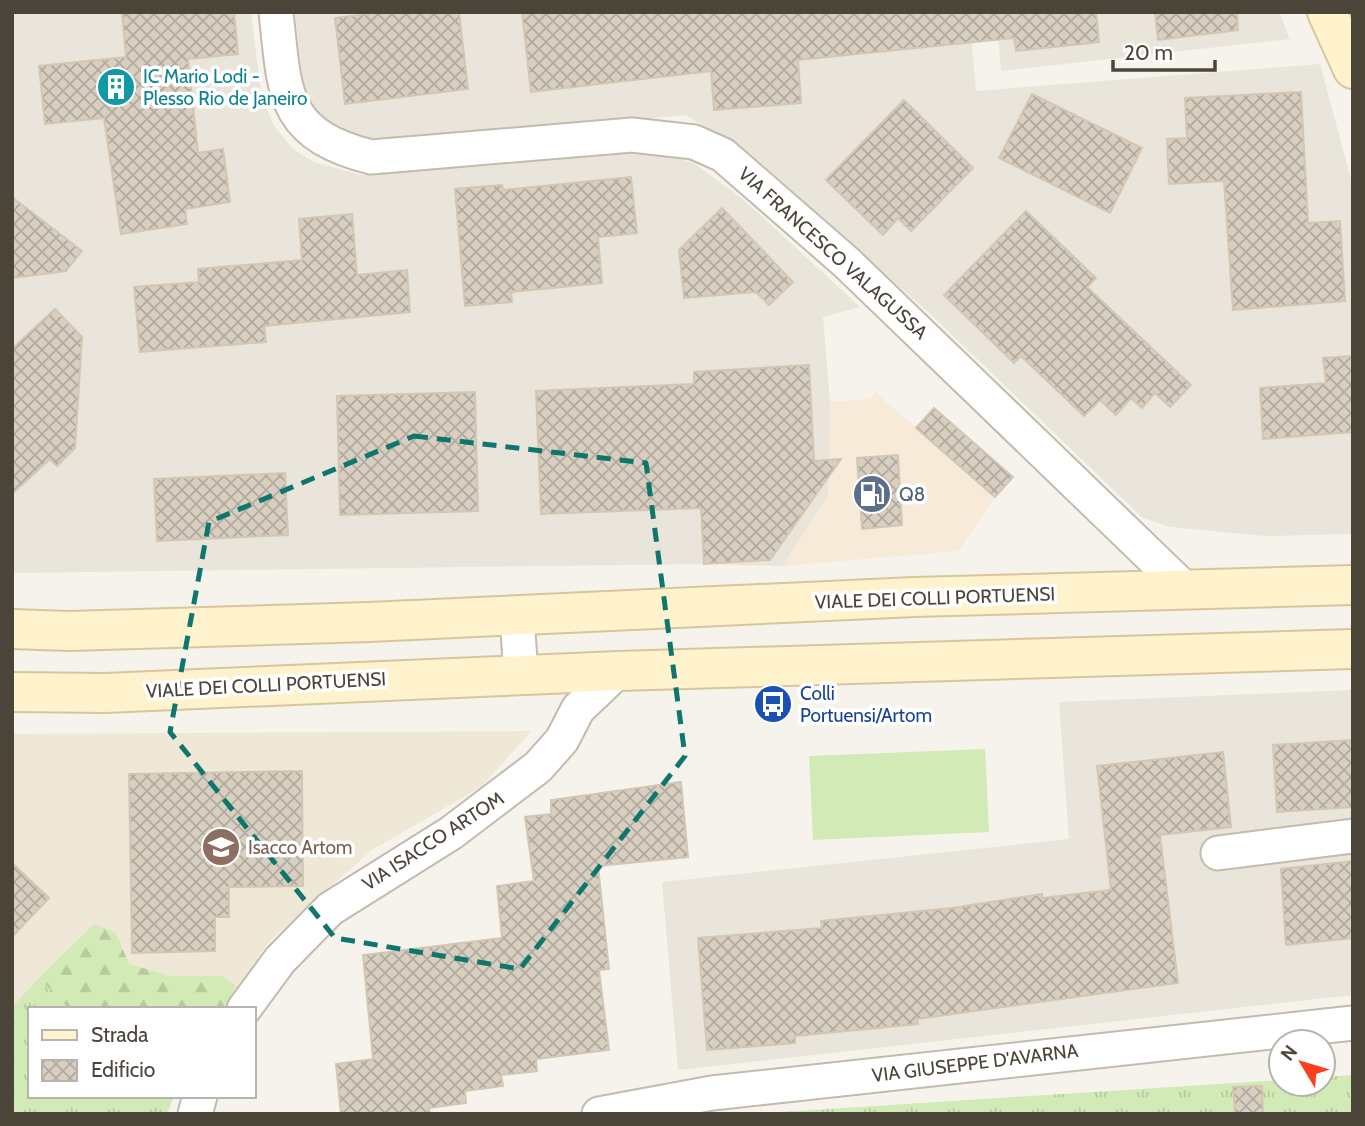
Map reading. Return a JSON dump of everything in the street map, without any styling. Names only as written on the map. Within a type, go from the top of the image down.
[{"type":"street","name":"VIA FRANCESCO VALAGUSSA","points":[[276,12],[284,81],[293,108],[307,130],[337,148],[371,157],[632,135],[694,142],[723,155],[847,263],[1186,590]]},
{"type":"street","points":[[1328,12],[1353,69]]},
{"type":"street","name":"VIALE DEI COLLI PORTUENSI","points":[[12,629],[162,629],[517,617],[914,597],[1353,585]]},
{"type":"street","points":[[517,617],[521,675]]},
{"type":"street","name":"VIALE DEI COLLI PORTUENSI","points":[[12,692],[105,693],[618,671],[1353,649]]},
{"type":"street","name":"VIA ISACCO ARTOM","points":[[245,1007],[280,960],[330,909],[451,833],[538,767],[562,740],[578,709],[618,671]]},
{"type":"street","points":[[1218,853],[1353,836]]},
{"type":"street","name":"VIA GIUSEPPE D'AVARNA","points":[[598,1114],[712,1093],[1353,1023]]},
{"type":"highlighted area","points":[[414,436],[646,463],[685,756],[520,969],[335,938],[170,732],[209,522]]},
{"type":"shaded area","points":[[12,12],[251,12],[261,94],[274,126],[294,150],[314,162],[360,175],[627,153],[669,156],[694,163],[744,200],[860,307],[823,317],[830,402],[828,496],[783,566],[704,564],[12,573]]},
{"type":"shaded area","points":[[295,12],[969,12],[976,91],[1320,64],[1353,187],[1353,534],[1265,536],[1170,527],[1143,518],[928,312],[742,148],[685,115],[401,143],[365,142],[305,109]]},
{"type":"shaded area","points":[[996,12],[1279,12],[1290,39],[1001,71]]},
{"type":"shaded area","points":[[875,392],[995,497],[958,551],[783,566],[828,495],[830,402],[870,399]]},
{"type":"shaded area","points":[[1353,690],[1353,995],[678,1070],[662,882],[1069,839],[1059,702]]},
{"type":"shaded area","points":[[532,731],[481,787],[372,850],[269,942],[224,1007],[67,1007],[39,979],[12,1007],[12,734]]},
{"type":"green space","points":[[985,749],[989,832],[813,840],[809,756]]},
{"type":"green space","points":[[94,924],[116,933],[129,964],[171,976],[222,976],[236,986],[224,1007],[67,1007],[39,978]]},
{"type":"green space","points":[[39,978],[67,1007],[28,1007],[28,1098],[173,1098],[167,1114],[12,1114],[12,1007]]},
{"type":"green space","points":[[1353,1075],[1353,1114],[750,1114],[1267,1081],[1267,1098],[1337,1098],[1337,1076]]},
{"type":"building","points":[[122,12],[234,12],[238,54],[188,59],[198,153],[223,149],[230,202],[185,209],[187,224],[121,234],[104,118],[45,124],[39,66],[126,57]]},
{"type":"building","points":[[383,12],[459,12],[468,89],[345,104],[335,18]]},
{"type":"building","points":[[522,12],[1096,12],[1099,42],[1016,51],[1014,38],[798,60],[801,103],[714,110],[711,71],[531,92]]},
{"type":"building","points":[[1155,12],[1237,12],[1238,30],[1158,40]]},
{"type":"building","points":[[1301,92],[1308,223],[1340,221],[1345,301],[1233,310],[1224,181],[1169,184],[1167,139],[1187,138],[1185,98]]},
{"type":"building","points":[[1032,94],[1142,148],[1110,213],[999,158]]},
{"type":"building","points":[[904,100],[973,168],[911,231],[898,218],[883,235],[826,180]]},
{"type":"building","points":[[631,177],[637,233],[598,237],[602,283],[511,292],[512,302],[465,306],[455,189],[502,185],[503,190]]},
{"type":"building","points":[[12,197],[82,251],[66,271],[12,278]]},
{"type":"building","points":[[722,208],[793,282],[769,305],[756,292],[684,298],[679,250]]},
{"type":"building","points":[[1026,211],[1096,278],[1087,287],[1191,385],[1170,407],[1155,393],[1142,408],[1131,398],[1116,415],[1100,400],[1084,416],[1021,356],[1014,363],[944,295]]},
{"type":"building","points":[[352,214],[357,275],[407,270],[410,312],[264,326],[266,342],[140,352],[134,287],[199,282],[198,269],[302,260],[299,219]]},
{"type":"building","points":[[55,309],[82,337],[75,448],[57,466],[50,459],[12,494],[12,349]]},
{"type":"building","points":[[1353,356],[1353,432],[1263,439],[1260,388],[1326,383],[1323,358]]},
{"type":"building","points":[[809,365],[814,461],[841,459],[770,560],[704,564],[701,508],[541,514],[536,391],[694,384],[694,372]]},
{"type":"building","points":[[475,392],[478,511],[340,515],[337,396]]},
{"type":"building","points":[[934,408],[1013,477],[995,497],[916,428]]},
{"type":"building","points":[[898,455],[902,525],[862,529],[857,458]]},
{"type":"building","points":[[285,473],[288,535],[157,541],[154,479]]},
{"type":"building","points":[[1353,740],[1353,807],[1277,812],[1273,745]]},
{"type":"building","points":[[1223,752],[1231,827],[1160,835],[1178,983],[917,1019],[918,1024],[795,1036],[795,1043],[707,1050],[698,938],[822,928],[821,921],[952,908],[1042,894],[1042,898],[1111,890],[1097,766]]},
{"type":"building","points":[[302,771],[303,886],[229,887],[229,917],[215,917],[215,951],[132,953],[129,774]]},
{"type":"building","points":[[681,782],[688,857],[598,866],[609,969],[599,970],[609,1050],[536,1059],[537,1071],[501,1075],[503,1086],[465,1091],[466,1103],[429,1108],[430,1114],[341,1114],[336,1064],[373,1059],[363,955],[502,938],[497,886],[534,881],[525,817],[551,814],[551,800]]},
{"type":"building","points":[[1353,861],[1353,938],[1286,945],[1281,869]]},
{"type":"building","points":[[12,863],[49,898],[12,937]]},
{"type":"building","points":[[1262,1086],[1263,1114],[1235,1114],[1233,1087]]},
{"type":"place","name":"IC Mario Lodi - Plesso Rio de Janeiro","points":[[116,87]]},
{"type":"place","name":"Q8","points":[[872,494]]},
{"type":"place","name":"Colli Portuensi/Artom","points":[[773,704]]},
{"type":"place","name":"Isacco Artom","points":[[221,847]]}]
